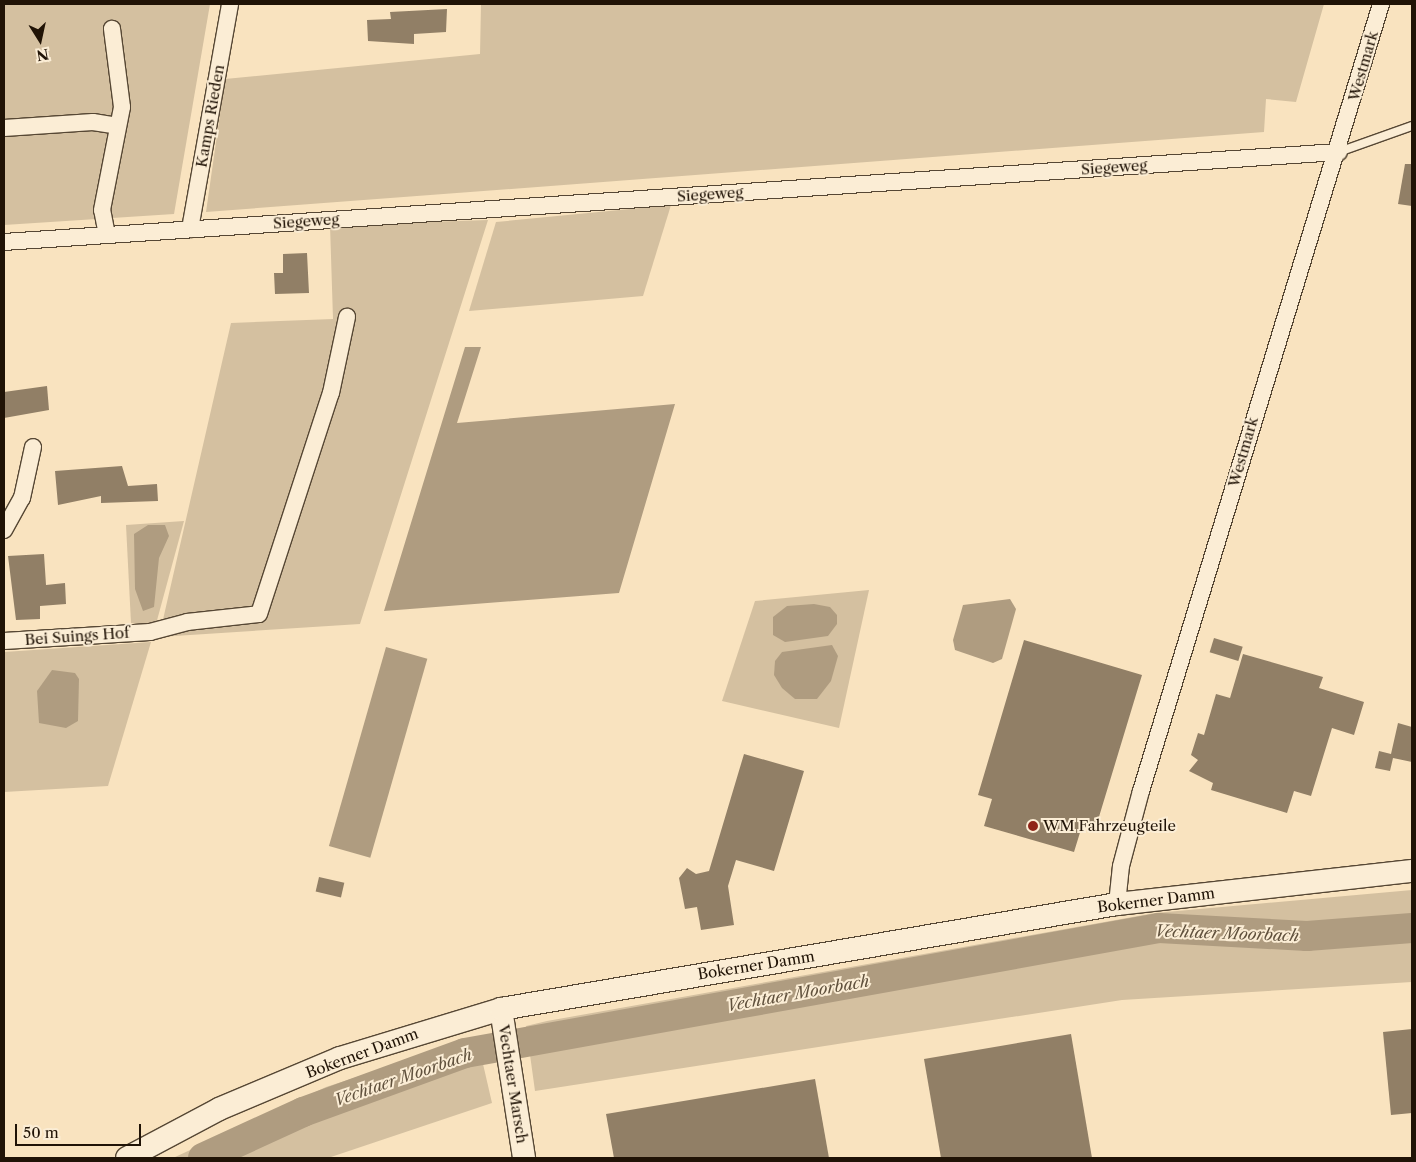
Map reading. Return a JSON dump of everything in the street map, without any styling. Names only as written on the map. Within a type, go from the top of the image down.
[{"type":"main road","name":"Bokerner Damm","points":[[127,1158],[219,1109],[340,1058],[501,1009],[1117,904],[1412,871]]},
{"type":"main road","name":"Vechtaer Marsch","points":[[501,1009],[524,1158]]},
{"type":"street","name":"Kamps Rieden","points":[[190,229],[230,4]]},
{"type":"street","name":"Westmark","points":[[1117,904],[1121,866],[1141,791],[1338,152],[1381,4]]},
{"type":"street","points":[[107,235],[102,210],[122,107],[112,29]]},
{"type":"street","points":[[4,128],[93,122],[118,126]]},
{"type":"street","name":"Siegeweg","points":[[4,242],[1338,152]]},
{"type":"street","name":"Bei Suings Hof","points":[[4,641],[150,632],[187,622],[259,614],[330,393],[347,317]]},
{"type":"street","points":[[4,530],[22,498],[33,447]]},
{"type":"lane","name":"Siegeweg","points":[[1338,152],[1412,126]]},
{"type":"shaded area","points":[[4,4],[210,4],[174,214],[4,225]]},
{"type":"shaded area","points":[[481,4],[1324,4],[1296,102],[1266,99],[1264,132],[206,212],[225,79],[480,54]]},
{"type":"shaded area","points":[[671,205],[643,296],[469,311],[496,222]]},
{"type":"shaded area","points":[[488,220],[360,624],[159,637],[231,323],[333,319],[330,225]]},
{"type":"shaded area","points":[[465,347],[481,347],[457,423],[675,404],[619,593],[384,611]]},
{"type":"shaded area","points":[[184,521],[156,624],[131,623],[126,525]]},
{"type":"shaded area","points":[[148,525],[165,525],[169,536],[159,558],[154,607],[143,611],[135,589],[134,534]]},
{"type":"shaded area","points":[[869,590],[839,728],[722,701],[755,601]]},
{"type":"shaded area","points":[[1010,599],[1016,609],[1002,659],[993,663],[955,650],[953,640],[963,605]]},
{"type":"shaded area","points":[[814,604],[830,607],[837,615],[837,624],[828,636],[785,642],[773,635],[773,617],[787,606]]},
{"type":"shaded area","points":[[151,642],[108,786],[4,792],[4,652]]},
{"type":"shaded area","points":[[832,645],[838,656],[831,681],[817,699],[795,699],[782,688],[774,675],[775,661],[782,652]]},
{"type":"shaded area","points":[[386,647],[427,659],[370,858],[329,846]]},
{"type":"shaded area","points":[[52,670],[75,673],[79,679],[78,721],[66,728],[39,723],[37,691]]},
{"type":"shaded area","points":[[1412,890],[1412,982],[1122,1000],[535,1091],[526,1026],[547,1021],[1155,913]]},
{"type":"shaded area","points":[[477,1038],[492,1103],[328,1158],[173,1158],[326,1087]]},
{"type":"building","points":[[447,9],[446,32],[414,34],[414,44],[368,41],[367,20],[391,19],[390,12]]},
{"type":"building","points":[[1405,164],[1412,164],[1412,206],[1398,204]]},
{"type":"building","points":[[307,253],[309,293],[275,294],[274,273],[283,273],[283,254]]},
{"type":"building","points":[[47,386],[49,410],[4,418],[4,392]]},
{"type":"building","points":[[122,466],[128,486],[157,484],[158,501],[101,503],[101,496],[58,505],[55,471]]},
{"type":"building","points":[[44,554],[46,585],[65,583],[66,604],[40,606],[40,619],[16,620],[8,556]]},
{"type":"building","points":[[1214,638],[1243,647],[1238,661],[1210,652]]},
{"type":"building","points":[[1024,640],[1142,675],[1095,830],[1082,826],[1074,852],[984,826],[992,799],[978,795]]},
{"type":"building","points":[[1243,654],[1323,677],[1319,688],[1364,702],[1354,735],[1332,728],[1311,796],[1294,791],[1287,813],[1211,790],[1213,783],[1189,771],[1198,760],[1191,755],[1198,733],[1204,735],[1216,694],[1230,698]]},
{"type":"building","points":[[1398,723],[1412,727],[1412,762],[1393,758],[1390,771],[1375,768],[1379,751],[1391,754]]},
{"type":"building","points":[[744,754],[804,771],[774,871],[736,860],[728,886],[734,925],[701,930],[697,907],[685,909],[679,878],[687,868],[696,874],[709,871]]},
{"type":"building","points":[[319,877],[344,883],[341,897],[316,892]]},
{"type":"building","points":[[1412,1029],[1412,1113],[1391,1115],[1383,1032]]},
{"type":"building","points":[[1071,1034],[1092,1158],[941,1158],[924,1059]]},
{"type":"building","points":[[815,1079],[829,1158],[614,1158],[606,1114]]},
{"type":"waterway","name":"Vechtaer Moorbach","points":[[203,1158],[303,1112],[465,1053],[1159,928],[1307,936],[1412,928]]},
{"type":"place","name":"WM Fahrzeugteile","points":[[1033,826]]}]
